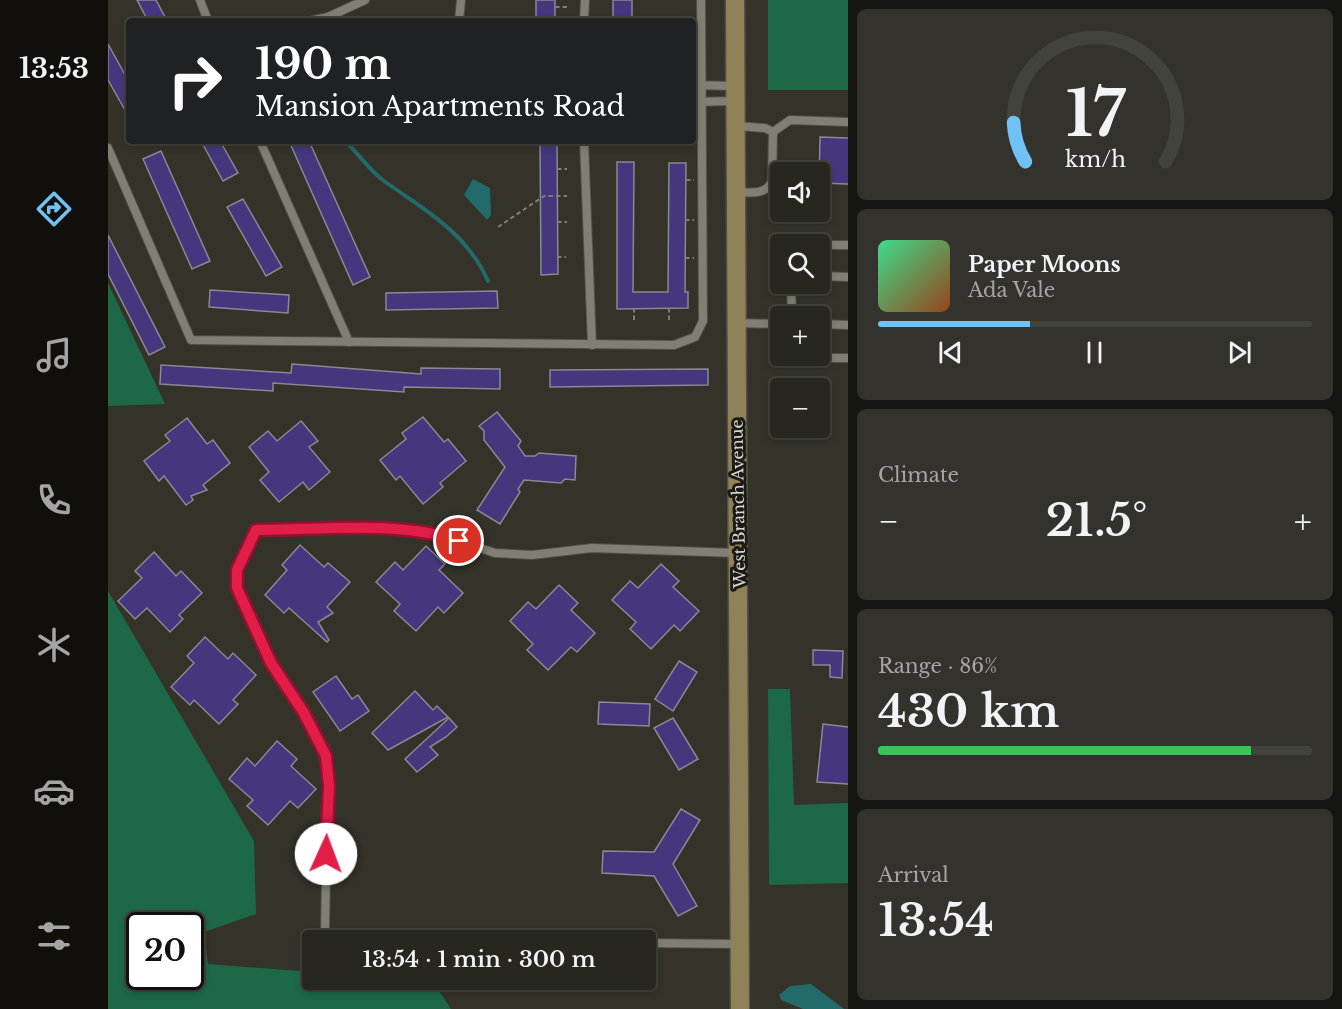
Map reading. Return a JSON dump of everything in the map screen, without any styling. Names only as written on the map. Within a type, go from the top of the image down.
[{"type":"street","name":"West Branch Avenue","points":[[735,0],[740,1009]]},
{"type":"lane","points":[[200,0],[207,18]]},
{"type":"lane","points":[[324,18],[365,0]]},
{"type":"lane","points":[[459,18],[461,0]]},
{"type":"lane","points":[[584,18],[585,0]]},
{"type":"lane","points":[[108,148],[191,340],[674,345],[694,338],[703,321],[697,102],[701,0]]},
{"type":"lane","points":[[697,85],[734,93]]},
{"type":"lane","points":[[697,102],[734,93]]},
{"type":"lane","points":[[773,132],[790,120],[848,122]]},
{"type":"lane","points":[[734,126],[765,128],[773,132]]},
{"type":"lane","points":[[736,192],[761,193],[768,189],[772,182],[773,132]]},
{"type":"lane","points":[[261,144],[349,342]]},
{"type":"lane","points":[[584,144],[592,345]]},
{"type":"lane","points":[[830,245],[848,245]]},
{"type":"lane","points":[[830,276],[848,277]]},
{"type":"lane","points":[[736,323],[770,324]]},
{"type":"lane","points":[[830,324],[848,325]]},
{"type":"lane","points":[[830,358],[848,358]]},
{"type":"lane","points":[[326,930],[328,769],[322,747],[304,713],[271,663],[237,588],[237,570],[256,530],[399,529],[441,535],[495,553],[532,555],[592,548],[739,553]]},
{"type":"lane","points":[[656,943],[740,944]]},
{"type":"path","points":[[555,7],[567,7]]},
{"type":"path","points":[[557,170],[567,169]]},
{"type":"path","points":[[686,180],[694,180]]},
{"type":"path","points":[[498,227],[544,196],[567,196]]},
{"type":"path","points":[[685,219],[694,220]]},
{"type":"path","points":[[556,222],[567,222]]},
{"type":"path","points":[[557,257],[566,257]]},
{"type":"path","points":[[685,258],[694,258]]},
{"type":"path","points":[[669,308],[669,320]]},
{"type":"path","points":[[634,309],[634,320]]},
{"type":"green space","points":[[768,0],[848,0],[848,90],[768,90]]},
{"type":"green space","points":[[108,283],[165,404],[108,406]]},
{"type":"green space","points":[[108,591],[254,841],[256,914],[204,932],[208,964],[302,971],[302,990],[439,990],[451,1009],[108,1009]]},
{"type":"green space","points":[[768,689],[790,689],[794,805],[848,803],[848,883],[769,885]]},
{"type":"water","points":[[473,179],[490,188],[491,215],[487,220],[464,195]]},
{"type":"water","points":[[811,984],[844,1009],[803,1009],[781,1000],[779,995],[790,986]]},
{"type":"building","points":[[137,0],[156,0],[165,18],[146,18]]},
{"type":"building","points":[[536,0],[555,0],[555,18],[536,18]]},
{"type":"building","points":[[613,0],[632,0],[632,18],[613,18]]},
{"type":"building","points":[[108,44],[126,77],[126,112],[108,80]]},
{"type":"building","points":[[820,137],[848,138],[848,184],[830,183],[830,162],[819,162]]},
{"type":"building","points":[[203,144],[222,144],[238,173],[223,181]]},
{"type":"building","points":[[290,144],[310,144],[370,277],[353,285]]},
{"type":"building","points":[[540,144],[557,144],[558,274],[541,275]]},
{"type":"building","points":[[161,151],[210,261],[192,269],[143,159]]},
{"type":"building","points":[[617,162],[634,162],[633,292],[668,292],[669,163],[686,163],[685,292],[688,292],[688,308],[617,309]]},
{"type":"building","points":[[243,199],[282,267],[266,276],[227,207]]},
{"type":"building","points":[[108,235],[165,347],[149,355],[108,274]]},
{"type":"building","points":[[210,290],[289,295],[288,313],[209,307]]},
{"type":"building","points":[[497,291],[498,308],[386,310],[386,293]]},
{"type":"building","points":[[292,364],[421,374],[421,368],[500,369],[500,389],[404,387],[404,392],[273,383],[273,391],[160,384],[161,365],[291,373]]},
{"type":"building","points":[[708,369],[708,385],[550,387],[550,370]]},
{"type":"building","points":[[497,412],[521,441],[518,446],[525,456],[535,456],[539,453],[576,456],[575,480],[565,479],[561,483],[524,480],[518,489],[520,492],[500,524],[477,510],[505,467],[484,440],[484,431],[479,426]]},
{"type":"building","points":[[423,417],[444,442],[448,439],[466,461],[440,483],[443,487],[423,504],[400,476],[396,480],[380,460],[406,439],[402,433]]},
{"type":"building","points":[[187,418],[207,444],[213,440],[230,463],[203,485],[207,490],[191,496],[193,500],[186,505],[164,476],[159,481],[144,461],[170,441],[165,435]]},
{"type":"building","points":[[301,421],[318,441],[309,447],[330,472],[309,490],[303,482],[279,502],[260,480],[269,472],[249,447],[268,431],[277,441]]},
{"type":"building","points":[[300,545],[324,567],[328,563],[350,582],[327,607],[333,613],[318,622],[329,640],[327,642],[289,608],[284,613],[265,595],[287,570],[282,565]]},
{"type":"building","points":[[426,546],[445,564],[439,570],[463,593],[444,613],[438,607],[416,631],[394,611],[400,604],[376,582],[395,562],[403,570]]},
{"type":"building","points":[[154,552],[176,576],[181,571],[202,593],[179,615],[183,619],[170,632],[147,608],[135,619],[118,601],[142,578],[135,571]]},
{"type":"building","points":[[661,564],[679,581],[673,587],[699,611],[680,631],[674,625],[651,649],[630,629],[636,622],[612,600],[630,581],[638,588]]},
{"type":"building","points":[[559,585],[578,603],[571,610],[595,633],[577,652],[571,647],[548,670],[527,650],[533,644],[510,621],[528,602],[536,609]]},
{"type":"building","points":[[205,637],[228,659],[233,653],[256,675],[233,700],[238,704],[219,724],[194,700],[190,705],[171,687],[194,663],[187,656]]},
{"type":"building","points":[[813,650],[843,651],[842,678],[830,677],[830,665],[813,665]]},
{"type":"building","points":[[679,661],[697,672],[673,711],[655,699]]},
{"type":"building","points":[[336,676],[352,699],[358,695],[369,711],[340,731],[313,692]]},
{"type":"building","points":[[415,691],[433,710],[437,706],[448,717],[388,750],[372,733]]},
{"type":"building","points":[[599,702],[650,704],[649,726],[598,724]]},
{"type":"building","points":[[449,718],[457,727],[430,747],[438,755],[417,772],[405,759]]},
{"type":"building","points":[[673,718],[698,759],[679,770],[654,728]]},
{"type":"building","points":[[823,724],[848,727],[848,784],[817,782]]},
{"type":"building","points":[[277,741],[297,759],[291,766],[316,789],[298,808],[290,801],[268,825],[247,806],[253,800],[229,779],[247,758],[255,766]]},
{"type":"building","points":[[681,809],[700,820],[673,864],[697,906],[678,916],[654,876],[602,873],[603,851],[654,852]]},
{"type":"waterway","points":[[348,144],[379,177],[457,236],[469,249],[488,281]]},
{"type":"route","points":[[326,854],[329,786],[326,756],[304,713],[271,663],[237,588],[237,570],[243,553],[256,530],[399,529],[441,535],[459,541]]}]
